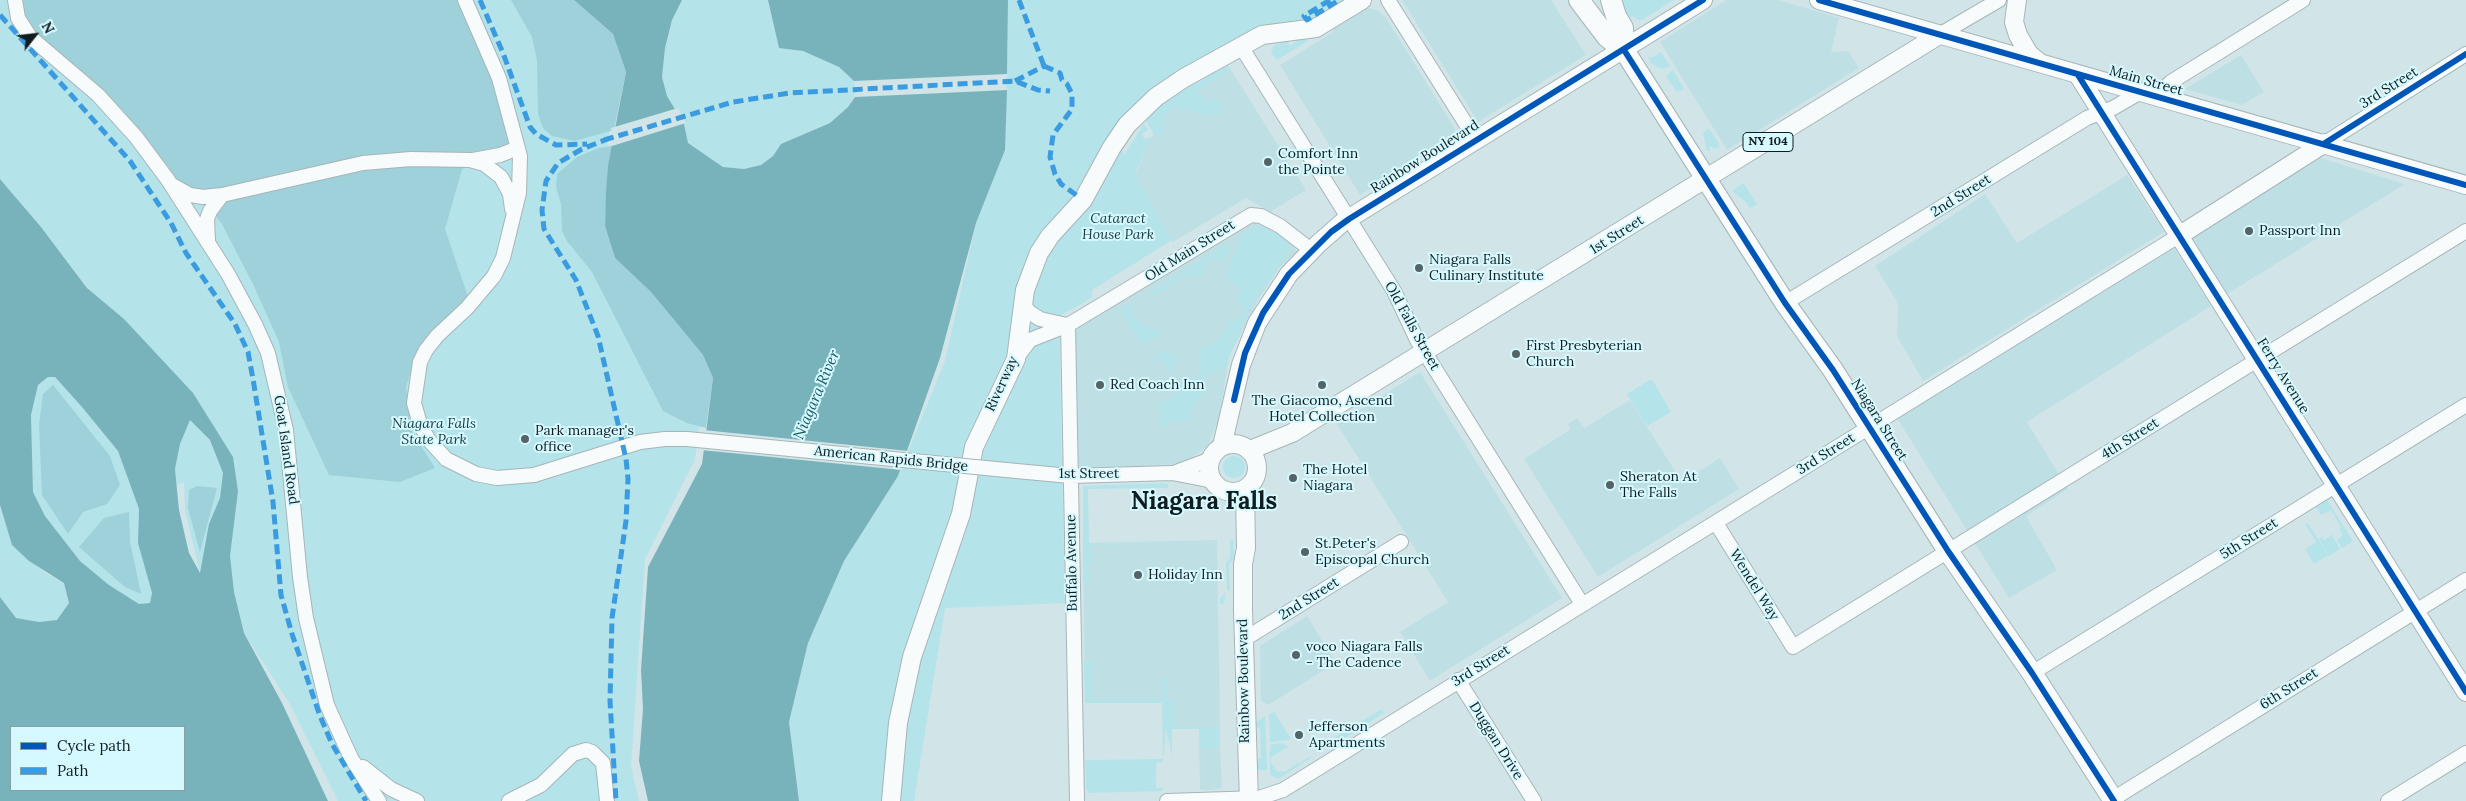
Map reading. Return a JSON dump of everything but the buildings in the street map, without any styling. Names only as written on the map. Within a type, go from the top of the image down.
[{"type":"highway","points":[[1612,2],[1623,28],[1624,50]]},
{"type":"highway","points":[[1582,4],[1607,37],[1624,50]]},
{"type":"highway","name":"Niagara Street","points":[[1624,50],[1785,303],[1833,370],[1948,551],[2032,673],[2114,800]]},
{"type":"main road","name":"Riverway","points":[[891,801],[898,723],[917,640],[961,514],[976,441],[1016,359],[1027,278],[1038,253],[1050,236],[1084,200],[1112,148],[1132,120],[1167,88],[1269,33],[1316,28],[1362,0]]},
{"type":"main road","name":"Rainbow Boulevard","points":[[1243,564],[1237,548],[1234,507],[1209,470],[1236,453],[1234,400],[1243,358],[1262,313],[1289,274],[1311,250],[1349,219],[1703,0]]},
{"type":"main road","name":"Main Street","points":[[1819,0],[2159,99],[2466,185]]},
{"type":"main road","points":[[2017,0],[2014,22],[2018,35],[2029,54],[2045,66]]},
{"type":"main road","name":"1st Street","points":[[1236,453],[1292,433],[1939,35]]},
{"type":"main road","name":"Ferry Avenue","points":[[2078,75],[2466,692]]},
{"type":"main road","name":"3rd Street","points":[[2180,235],[2324,144]]},
{"type":"main road","points":[[1218,485],[1234,492],[1245,489],[1254,478],[1236,453]]},
{"type":"main road","name":"Rainbow Boulevard","points":[[1245,489],[1246,548],[1243,564],[1243,640],[1246,753],[1250,800]]},
{"type":"street","name":"Goat Island Road","points":[[15,0],[18,18],[30,37],[98,95],[136,137],[168,180],[209,243],[256,324],[270,360],[287,435],[300,577],[306,618],[327,705],[344,743],[379,801]]},
{"type":"street","name":"Goat Island Road","points":[[464,0],[499,78],[520,156],[519,193],[503,258],[494,276],[426,350],[416,378],[414,403],[416,414],[428,439],[437,450],[457,466],[476,474],[497,478],[534,475],[640,442],[687,439]]},
{"type":"street","points":[[1388,0],[1476,140]]},
{"type":"street","points":[[1939,35],[1999,0]]},
{"type":"street","points":[[2159,99],[2164,89],[2171,82],[2303,0]]},
{"type":"street","name":"Old Falls Street","points":[[1242,48],[1394,291],[1411,330],[1424,353],[1582,604]]},
{"type":"street","name":"3rd Street","points":[[2324,144],[2466,54]]},
{"type":"street","name":"2nd Street","points":[[1785,303],[2087,118],[2139,93]]},
{"type":"street","points":[[470,160],[500,155],[518,148]]},
{"type":"street","name":"Goat Island Road","points":[[168,180],[177,189],[190,195],[222,195],[363,163],[411,159],[470,160],[484,164],[501,177],[510,194],[513,220]]},
{"type":"street","points":[[209,243],[207,219],[210,211],[222,195]]},
{"type":"street","name":"Old Main Street","points":[[1016,359],[1022,347],[1030,340],[1068,325],[1251,214],[1261,216],[1280,226],[1311,250]]},
{"type":"street","name":"4th Street","points":[[1793,646],[2466,231]]},
{"type":"street","name":"3rd Street","points":[[1168,801],[1250,800],[1283,790],[2180,235]]},
{"type":"street","points":[[1023,304],[1027,311],[1040,319],[1068,325]]},
{"type":"street","name":"Buffalo Avenue","points":[[1068,325],[1077,801]]},
{"type":"street","name":"5th Street","points":[[2032,673],[2466,405]]},
{"type":"street","name":"American Rapids Bridge","points":[[687,439],[1006,470]]},
{"type":"street","name":"1st Street","points":[[1006,470],[1070,476],[1172,473],[1236,453]]},
{"type":"street","name":"1st Street","points":[[1172,473],[1218,485]]},
{"type":"street","name":"Wendel Way","points":[[1716,523],[1793,646]]},
{"type":"street","name":"2nd Street","points":[[1243,640],[1401,542]]},
{"type":"street","name":"6th Street","points":[[2114,800],[2466,580]]},
{"type":"street","name":"Duggan Drive","points":[[1458,680],[1534,801]]},
{"type":"street","name":"Goat Island Road","points":[[344,743],[361,766],[375,778],[402,795],[417,801]]},
{"type":"street","points":[[509,801],[541,785],[573,754],[586,750],[592,752],[603,763],[607,801]]},
{"type":"street","points":[[2388,801],[2466,753]]},
{"type":"shaded area","points":[[23,0],[457,0],[487,56],[512,142],[462,169],[445,229],[468,297],[417,351],[406,387],[411,430],[435,468],[400,482],[329,475],[288,387],[279,342],[253,284],[222,224],[195,189],[177,179],[150,143],[114,101],[39,37],[24,14]]},
{"type":"shaded area","points":[[511,0],[574,0],[613,34],[626,72],[614,130],[574,141],[552,136],[543,128],[538,114],[537,60],[532,37]]},
{"type":"shaded area","points":[[1402,0],[1551,0],[1586,55],[1478,122]]},
{"type":"shaded area","points":[[1726,0],[1778,0],[1839,18],[1831,52],[1848,51],[1859,68],[1727,150],[1660,42]]},
{"type":"shaded area","points":[[1367,8],[1378,10],[1386,18],[1455,129],[1454,136],[1360,195],[1280,65],[1333,32],[1332,26]]},
{"type":"shaded area","points":[[2241,55],[2264,92],[2242,105],[2185,89]]},
{"type":"shaded area","points":[[1231,70],[1306,190],[1270,212],[1246,198],[1173,242],[1134,178],[1164,110]]},
{"type":"shaded area","points":[[612,146],[608,165],[605,226],[615,258],[651,292],[703,355],[713,378],[706,428],[687,423],[663,411],[592,272],[567,241],[562,231],[561,204],[556,187],[557,174],[577,157],[599,148]]},
{"type":"shaded area","points":[[2321,158],[2405,184],[2227,294],[2191,236]]},
{"type":"shaded area","points":[[2127,175],[2164,232],[1923,381],[1897,336],[1898,303],[1875,266],[1985,194],[2017,243]]},
{"type":"shaded area","points":[[1255,218],[1284,237],[1298,252],[1280,267],[1259,298],[1229,357],[1219,419],[1207,447],[1182,464],[1074,469],[1073,327]]},
{"type":"shaded area","points":[[2174,248],[2211,306],[2027,422],[2068,489],[2026,516],[2057,570],[2009,598],[1897,418]]},
{"type":"shaded area","points":[[1420,372],[1562,598],[1430,681],[1400,632],[1448,602],[1337,424]]},
{"type":"shaded area","points":[[53,385],[110,456],[120,485],[107,504],[83,512],[68,534],[42,495],[39,424],[43,394]]},
{"type":"shaded area","name":"Sheraton At The Falls","points":[[1630,400],[1682,482],[1720,458],[1739,489],[1598,577],[1524,459],[1571,429],[1568,424],[1577,418],[1584,428]]},
{"type":"shaded area","points":[[197,486],[217,488],[200,552],[188,508],[189,490]]},
{"type":"shaded area","points":[[129,512],[130,542],[141,594],[125,587],[79,547],[104,518]]},
{"type":"shaded area","points":[[1217,540],[1220,728],[1171,729],[1171,702],[1085,703],[1083,543]]},
{"type":"shaded area","name":"voco Niagara Falls - The Cadence","points":[[1307,616],[1336,663],[1268,705],[1261,701],[1260,646]]},
{"type":"shaded area","points":[[1220,747],[1222,786],[1214,790],[1200,790],[1199,748]]},
{"type":"green space","name":"Niagara Falls State Park","points":[[0,0],[560,0],[616,69],[599,223],[611,263],[705,385],[695,459],[645,559],[631,766],[639,801],[338,801],[290,704],[244,633],[200,573],[185,510],[184,482],[177,485],[175,469],[180,444],[189,420],[41,227],[0,179]]},
{"type":"green space","points":[[682,0],[768,0],[779,48],[803,51],[839,67],[854,81],[857,80],[860,96],[854,97],[848,107],[830,123],[781,144],[773,156],[761,165],[744,169],[723,167],[688,143],[684,124],[667,96],[662,77],[665,48],[672,20]]},
{"type":"green space","name":"Cataract House Park","points":[[1008,0],[1353,0],[1307,25],[1260,26],[1219,51],[1173,74],[1155,87],[1138,125],[1122,151],[1124,155],[1144,124],[1148,130],[1142,134],[1144,139],[1152,137],[1135,174],[1172,240],[1092,290],[1092,298],[1059,316],[1065,603],[945,608],[914,801],[799,801],[789,722],[808,643],[844,561],[898,476],[945,361],[976,223],[1005,150],[1003,74],[1007,73]]},
{"type":"green space","points":[[1618,0],[1674,0],[1642,20],[1636,19],[1633,16],[1630,18],[1632,21],[1627,22]]},
{"type":"green space","points":[[1307,39],[1308,41],[1277,60],[1271,53],[1273,47],[1277,44],[1287,41],[1290,46],[1298,40]]},
{"type":"green space","points":[[1661,52],[1670,66],[1662,69],[1651,63],[1648,57],[1653,57]]},
{"type":"green space","points":[[1228,65],[1231,70],[1197,91],[1206,101],[1216,99],[1223,105],[1218,115],[1203,114],[1171,107],[1170,115],[1166,114],[1162,136],[1154,134],[1146,121],[1165,100]]},
{"type":"green space","points":[[1673,70],[1684,89],[1677,92],[1666,76]]},
{"type":"green space","points":[[1709,128],[1720,146],[1714,149],[1712,146],[1709,148],[1711,151],[1707,151],[1703,133]]},
{"type":"green space","points":[[1743,183],[1757,204],[1750,208],[1745,201],[1732,191]]},
{"type":"green space","points":[[1261,226],[1282,235],[1288,245],[1289,252],[1253,302],[1242,323],[1226,365],[1204,378],[1201,397],[1198,397],[1196,408],[1193,407],[1191,420],[1168,421],[1168,426],[1161,426],[1159,406],[1156,406],[1165,400],[1167,403],[1172,400],[1171,397],[1180,390],[1161,359],[1153,363],[1152,360],[1162,352],[1170,353],[1179,358],[1171,373],[1180,387],[1200,375],[1200,349],[1217,341],[1225,331],[1229,321],[1239,321],[1245,311],[1236,297],[1241,290],[1226,275],[1242,235]]},
{"type":"green space","points":[[1224,246],[1230,248],[1222,267],[1216,257],[1204,264],[1202,277],[1191,275],[1180,278],[1164,291],[1161,290],[1150,297],[1150,292]]},
{"type":"green space","points":[[1135,301],[1131,311],[1139,323],[1141,322],[1154,330],[1164,332],[1147,342],[1138,340],[1120,310]]},
{"type":"green space","points":[[48,377],[55,377],[82,406],[118,451],[139,509],[138,542],[152,593],[150,603],[139,604],[109,585],[80,561],[45,516],[33,492],[31,415],[38,385]]},
{"type":"green space","points":[[1650,380],[1653,381],[1671,412],[1647,426],[1627,394]]},
{"type":"green space","points":[[1234,456],[1242,459],[1245,467],[1242,475],[1234,478],[1226,475],[1223,467],[1226,459]]},
{"type":"green space","points":[[1168,484],[1168,488],[1088,489],[1089,543],[1217,542],[1092,545],[1092,564],[1088,564],[1090,583],[1083,583],[1083,486]]},
{"type":"green space","points":[[2327,500],[2353,541],[2342,548],[2337,540],[2343,535],[2341,527],[2331,510],[2321,515],[2316,507]]},
{"type":"green space","points":[[0,505],[12,545],[47,574],[64,583],[69,603],[57,620],[39,622],[16,618],[0,597]]},
{"type":"green space","points":[[2308,523],[2328,555],[2314,564],[2305,549],[2316,542],[2305,524]]},
{"type":"green space","points":[[2330,532],[2340,549],[2329,556],[2319,539],[2322,537],[2324,540],[2331,536]]},
{"type":"green space","points":[[1230,540],[1233,541],[1234,559],[1229,564],[1230,590],[1226,592],[1226,562],[1230,558]]},
{"type":"green space","points":[[1226,592],[1224,603],[1220,605],[1220,598]]},
{"type":"green space","points":[[1084,662],[1091,662],[1092,699],[1164,699],[1164,676],[1167,676],[1167,700],[1175,702],[1176,728],[1220,728],[1220,747],[1199,748],[1199,729],[1172,729],[1172,756],[1166,729],[1163,762],[1157,762],[1156,773],[1156,788],[1163,788],[1163,791],[1089,793],[1086,788],[1085,760],[1163,759],[1162,703],[1085,703]]},
{"type":"green space","points":[[1382,709],[1384,713],[1333,745],[1332,739]]},
{"type":"green space","points":[[1274,712],[1291,739],[1270,742],[1269,714]]},
{"type":"green space","points":[[1265,716],[1267,770],[1256,770],[1255,761],[1261,758],[1260,729],[1254,726],[1254,724]]},
{"type":"green space","points":[[1281,743],[1289,746],[1271,757],[1271,762],[1277,772],[1286,771],[1310,756],[1311,758],[1278,779],[1270,775],[1270,745]]},
{"type":"water","name":"Niagara River","points":[[574,0],[682,0],[672,20],[665,48],[662,77],[667,96],[684,124],[688,143],[723,167],[744,169],[761,165],[773,156],[781,144],[830,123],[848,107],[855,97],[860,96],[857,81],[854,81],[839,67],[803,51],[779,48],[768,0],[1008,0],[1007,74],[1004,74],[1004,90],[1007,90],[1005,150],[976,223],[940,358],[898,476],[844,561],[808,643],[789,722],[799,801],[648,801],[639,761],[643,709],[641,670],[648,567],[702,464],[713,378],[703,355],[651,292],[615,258],[605,226],[606,192],[608,165],[626,72],[613,34]]},
{"type":"water","points":[[0,179],[41,227],[87,288],[124,319],[193,393],[233,457],[238,491],[230,556],[234,592],[244,633],[282,703],[328,801],[0,801],[0,597],[16,618],[39,622],[57,620],[69,603],[64,583],[29,561],[12,545],[0,505]],"holes":[[[48,377],[55,377],[118,451],[139,509],[138,543],[152,593],[150,603],[139,604],[109,585],[80,561],[45,516],[33,492],[31,415],[38,385]],[[190,420],[210,440],[223,473],[220,498],[209,524],[200,573],[189,553],[179,510],[175,469],[180,444]]]},
{"type":"pier","points":[[1007,74],[1006,87],[1008,90],[855,97],[854,94],[857,94],[854,81]]},
{"type":"pier","points":[[678,108],[686,123],[612,146],[611,128]]},
{"type":"pier","points":[[703,430],[909,451],[902,470],[701,450]]},
{"type":"marked path","points":[[480,0],[503,53],[530,127],[536,134],[556,145],[587,144]]},
{"type":"marked path","points":[[1019,0],[1044,66]]},
{"type":"marked path","points":[[1330,0],[1304,16],[1307,20],[1339,0]]},
{"type":"marked path","points":[[0,15],[130,161],[171,223],[186,253],[235,324],[248,352],[253,379],[273,502],[281,595],[320,716],[332,744],[366,801]]},
{"type":"marked path","points":[[1044,66],[1060,73],[1062,80],[1067,84],[1072,94],[1072,109],[1053,135],[1050,157],[1055,174],[1061,184],[1079,197]]},
{"type":"marked path","points":[[1015,81],[1044,66]]},
{"type":"marked path","points":[[604,140],[733,102],[790,93],[1015,81],[1038,90],[1050,91]]},
{"type":"marked path","points":[[610,138],[582,149],[558,163],[546,181],[542,210],[544,229],[576,280],[598,336],[626,459],[628,479],[626,521],[612,618],[610,701],[616,801]]},
{"type":"cycle path","points":[[1234,400],[1245,353],[1263,313],[1289,274],[1331,232],[1349,219],[1703,0]]},
{"type":"cycle path","points":[[1819,0],[2466,185]]},
{"type":"cycle path","points":[[1624,50],[1785,303],[1833,370],[1948,551],[2032,673],[2114,801]]},
{"type":"cycle path","points":[[2325,143],[2466,54]]},
{"type":"cycle path","points":[[2078,75],[2466,692]]},
{"type":"place","name":"Comfort Inn the Pointe","points":[[1268,162]]},
{"type":"place","name":"Passport Inn","points":[[2249,231]]},
{"type":"place","name":"Niagara Falls Culinary Institute","points":[[1419,268]]},
{"type":"place","name":"First Presbyterian Church","points":[[1516,354]]},
{"type":"place","name":"Red Coach Inn","points":[[1100,385]]},
{"type":"place","name":"The Giacomo, Ascend Hotel Collection","points":[[1322,385]]},
{"type":"place","name":"Park manager's office","points":[[525,439]]},
{"type":"place","name":"The Hotel Niagara","points":[[1293,478]]},
{"type":"place","name":"Sheraton At The Falls","points":[[1610,485]]},
{"type":"place","name":"St.Peter's Episcopal Church","points":[[1305,552]]},
{"type":"place","name":"Holiday Inn","points":[[1138,575]]},
{"type":"place","name":"voco Niagara Falls - The Cadence","points":[[1296,655]]},
{"type":"place","name":"Jefferson Apartments","points":[[1299,735]]},
{"type":"district","name":"Niagara Falls","points":[[1204,502]]}]
